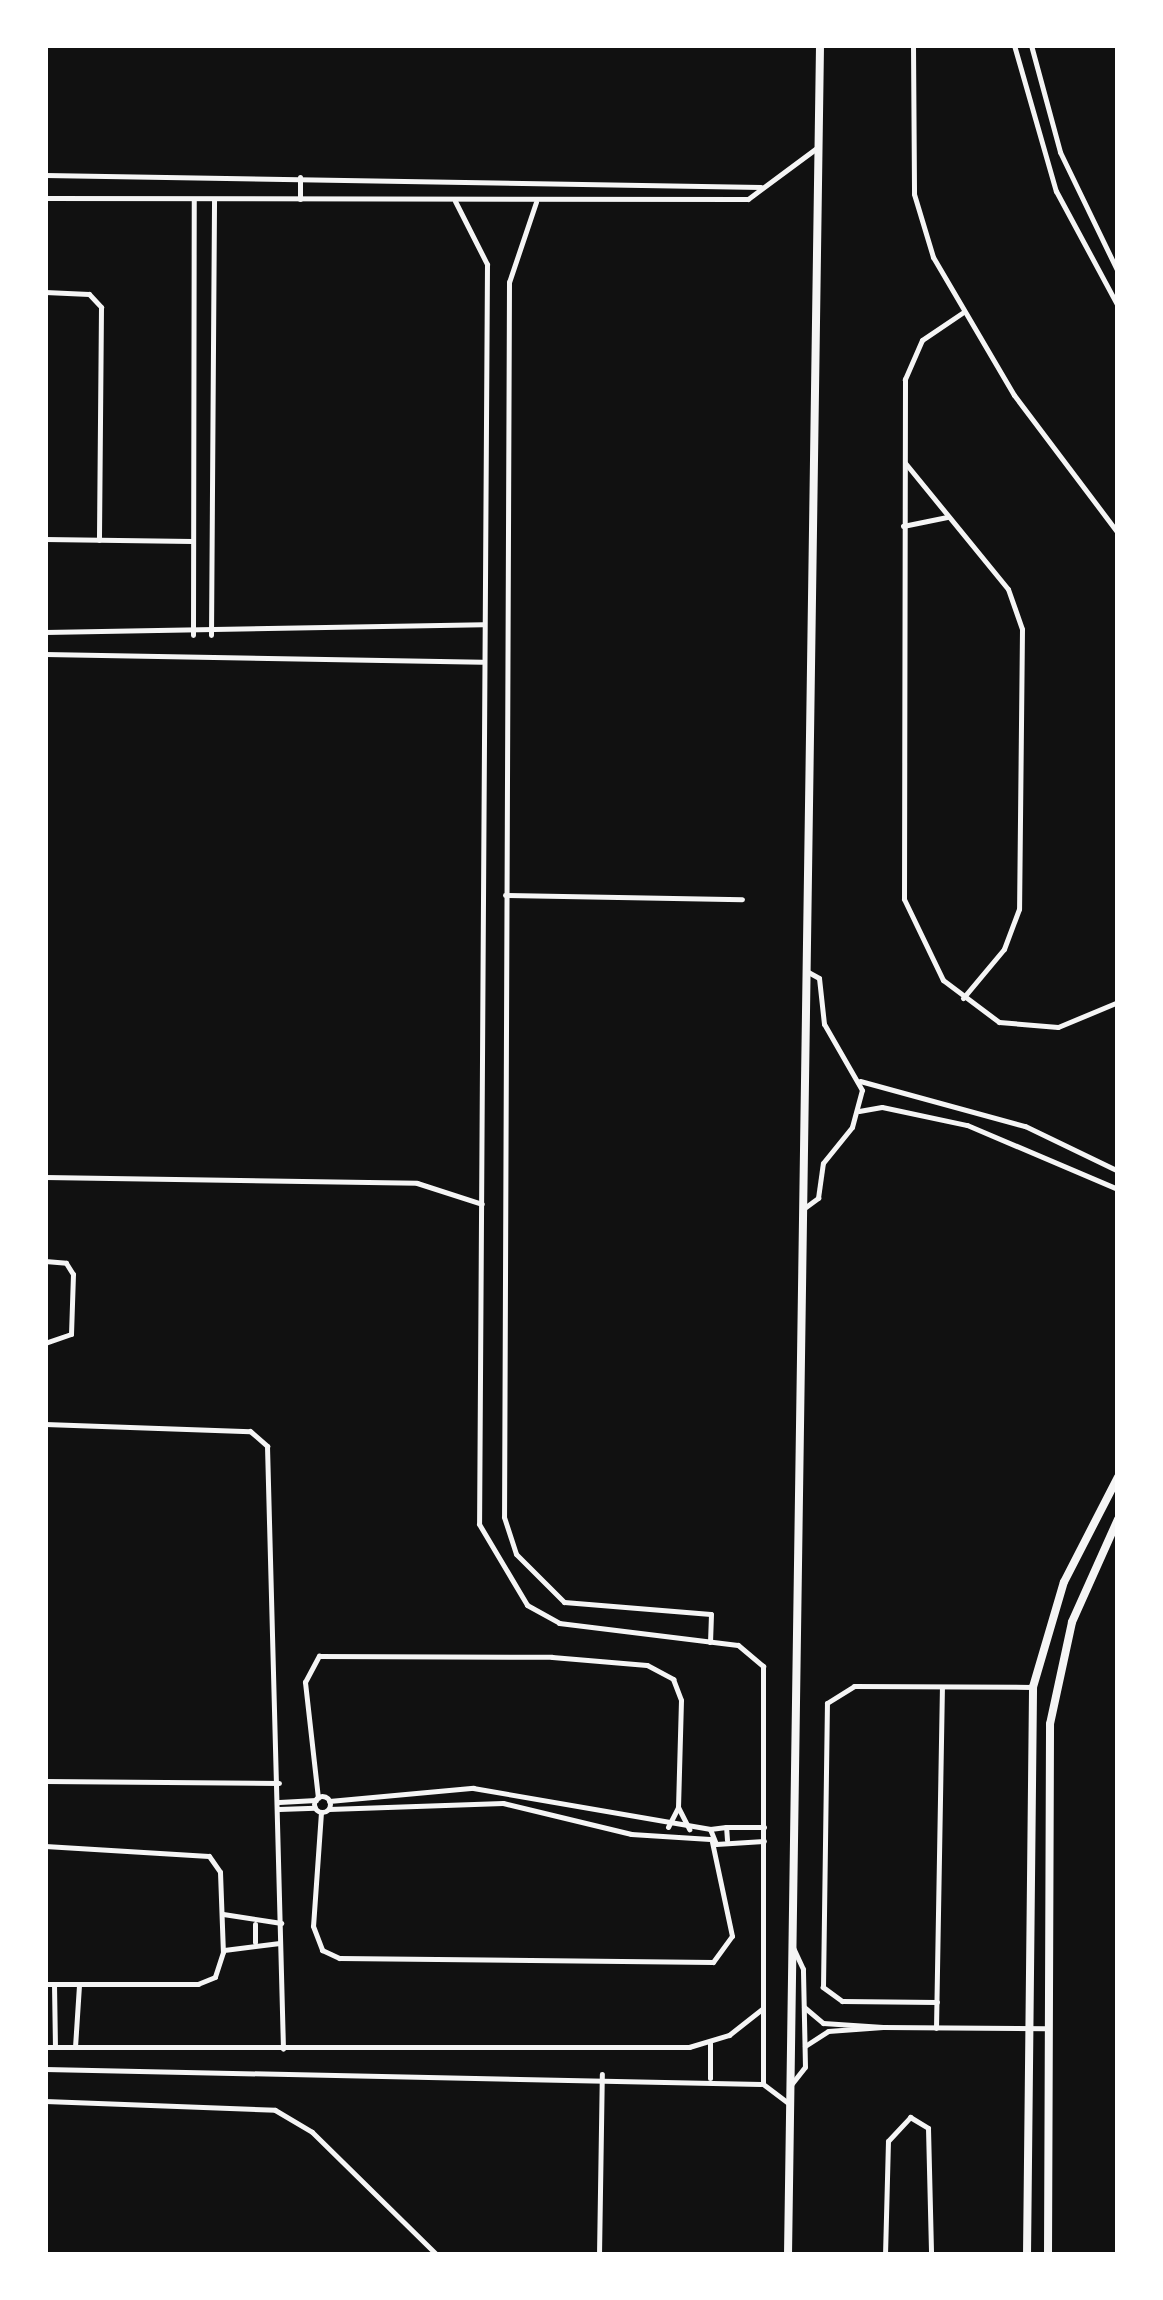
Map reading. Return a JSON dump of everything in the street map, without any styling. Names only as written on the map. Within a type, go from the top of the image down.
[{"type":"street","points":[[788,2255],[820,45]]},
{"type":"street","points":[[914,45],[917,212],[962,313],[1118,533]]},
{"type":"street","points":[[1014,45],[1056,191],[1118,306]]},
{"type":"street","points":[[1031,45],[1071,181],[1118,272]]},
{"type":"street","points":[[1024,88],[1040,84]]},
{"type":"street","points":[[45,198],[536,202],[748,198],[820,147]]},
{"type":"street","points":[[45,174],[761,188]]},
{"type":"street","points":[[300,177],[300,199]]},
{"type":"street","points":[[194,199],[194,635]]},
{"type":"street","points":[[211,635],[214,200]]},
{"type":"street","points":[[455,201],[487,264],[479,1524],[527,1605],[559,1623],[744,1648],[762,1666],[763,2084]]},
{"type":"street","points":[[536,202],[509,282],[504,1517],[516,1554],[564,1602],[711,1614],[710,1642]]},
{"type":"street","points":[[45,292],[89,294],[102,306],[100,540]]},
{"type":"street","points":[[962,313],[930,332],[911,358],[904,462],[898,866],[920,948],[962,998],[999,1022],[1034,1029],[1118,1002]]},
{"type":"street","points":[[904,462],[1008,589],[1023,652],[1019,909],[1004,949],[962,998]]},
{"type":"street","points":[[903,526],[949,518]]},
{"type":"street","points":[[45,539],[192,542]]},
{"type":"street","points":[[45,632],[211,635],[483,624]]},
{"type":"street","points":[[45,654],[483,662]]},
{"type":"street","points":[[505,895],[742,899]]},
{"type":"street","points":[[804,1209],[816,1201],[823,1163],[859,1111],[860,1081],[824,1024],[819,978],[806,972]]},
{"type":"street","points":[[860,1081],[1026,1126],[1118,1171]]},
{"type":"street","points":[[859,1111],[889,1108],[967,1124],[1118,1189]]},
{"type":"street","points":[[45,1177],[417,1183],[482,1204]]},
{"type":"street","points":[[45,1261],[66,1263],[73,1274],[71,1334],[45,1343]]},
{"type":"street","points":[[45,1424],[250,1431],[264,1440],[279,1783],[283,2049]]},
{"type":"street","points":[[1027,2255],[1026,2028],[1033,1687],[1064,1582],[1118,1478]]},
{"type":"street","points":[[1048,2255],[1045,2028],[1050,1724],[1072,1622],[1118,1519]]},
{"type":"street","points":[[668,1827],[678,1807],[680,1694],[658,1668],[337,1650],[306,1676],[320,1805],[313,1926],[322,1950],[339,1958],[696,1966],[731,1943],[710,1829]]},
{"type":"street","points":[[936,2002],[836,1999],[823,1987],[827,1702],[845,1687],[1033,1687]]},
{"type":"street","points":[[936,2028],[942,1687]]},
{"type":"street","points":[[45,1781],[279,1783]]},
{"type":"street","points":[[320,1805],[329,1801],[502,1791],[668,1827],[764,1827]]},
{"type":"street","points":[[502,1791],[502,1803]]},
{"type":"street","points":[[320,1805],[329,1801]]},
{"type":"street","points":[[279,1806],[502,1803],[631,1834],[724,1842],[764,1841]]},
{"type":"street","points":[[678,1807],[689,1828]]},
{"type":"street","points":[[631,1834],[633,1822]]},
{"type":"street","points":[[715,1862],[726,1826]]},
{"type":"street","points":[[45,1846],[201,1851],[220,1872],[223,1952],[215,1976],[198,1984],[45,1984]]},
{"type":"street","points":[[221,1912],[255,1924],[281,1923]]},
{"type":"street","points":[[255,1924],[255,1942]]},
{"type":"street","points":[[223,1952],[255,1942],[281,1943]]},
{"type":"street","points":[[790,2086],[803,2075],[805,2046],[804,2006],[792,1947]]},
{"type":"street","points":[[54,1984],[55,2047]]},
{"type":"street","points":[[75,2047],[78,1985]]},
{"type":"street","points":[[804,2006],[823,2023],[1045,2028]]},
{"type":"street","points":[[45,2047],[283,2049],[710,2043],[764,2007]]},
{"type":"street","points":[[856,2022],[856,2032]]},
{"type":"street","points":[[805,2046],[823,2033],[883,2027]]},
{"type":"street","points":[[710,2043],[710,2078]]},
{"type":"street","points":[[45,2069],[710,2078],[763,2084],[790,2104]]},
{"type":"street","points":[[599,2255],[602,2074]]},
{"type":"street","points":[[45,2101],[275,2110],[312,2132],[437,2255]]},
{"type":"street","points":[[886,2255],[888,2141],[910,2117],[928,2128],[930,2255]]}]
